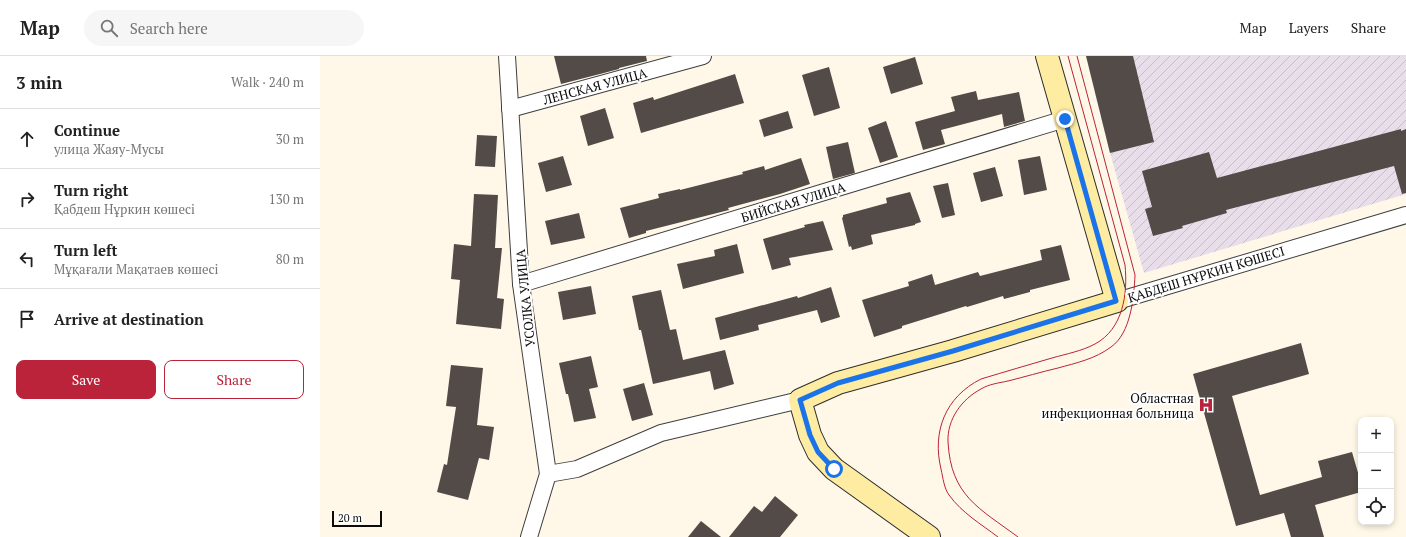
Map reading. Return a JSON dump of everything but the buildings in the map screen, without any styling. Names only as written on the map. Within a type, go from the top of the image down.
[{"type":"main road","points":[[1047,56],[1116,301]]},
{"type":"main road","name":"ҚАБДЕШ НҰРКИН КӨШЕСІ","points":[[800,400],[838,383],[953,351],[1116,301]]},
{"type":"main road","points":[[800,400],[810,435],[818,452],[834,469],[929,537]]},
{"type":"street","name":"УСОЛКА УЛИЦА","points":[[507,56],[521,284],[548,474],[529,537]]},
{"type":"street","name":"ЛЕНСКАЯ УЛИЦА","points":[[510,109],[703,56]]},
{"type":"street","name":"БИЙСКАЯ УЛИЦА","points":[[521,284],[1065,119]]},
{"type":"street","name":"ҚАБДЕШ НҰРКИН КӨШЕСІ","points":[[1116,301],[1406,214]]},
{"type":"street","name":"ҚАБДЕШ НҰРКИН КӨШЕСІ","points":[[548,474],[576,469],[661,433],[800,400]]},
{"type":"shaded area","points":[[1086,56],[1406,56],[1406,194],[1144,273],[1110,153]]},
{"type":"tram line","points":[[998,537],[960,507],[949,495],[946,489],[943,479],[938,442],[944,417],[958,395],[981,379],[1095,344],[1112,329],[1118,320],[1122,310],[1126,287],[1125,265],[1068,56]]},
{"type":"tram line","points":[[1018,537],[991,518],[970,499],[961,488],[950,460],[948,434],[953,418],[962,404],[974,393],[984,387],[1092,358],[1111,347],[1118,341],[1127,324],[1134,294],[1135,275],[1077,56]]},
{"type":"place","name":"Областная инфекционная больница","points":[[1206,405]]},
{"type":"route","points":[[834,469],[818,452],[810,435],[800,400],[838,383],[953,351],[1116,301],[1065,119]]}]
